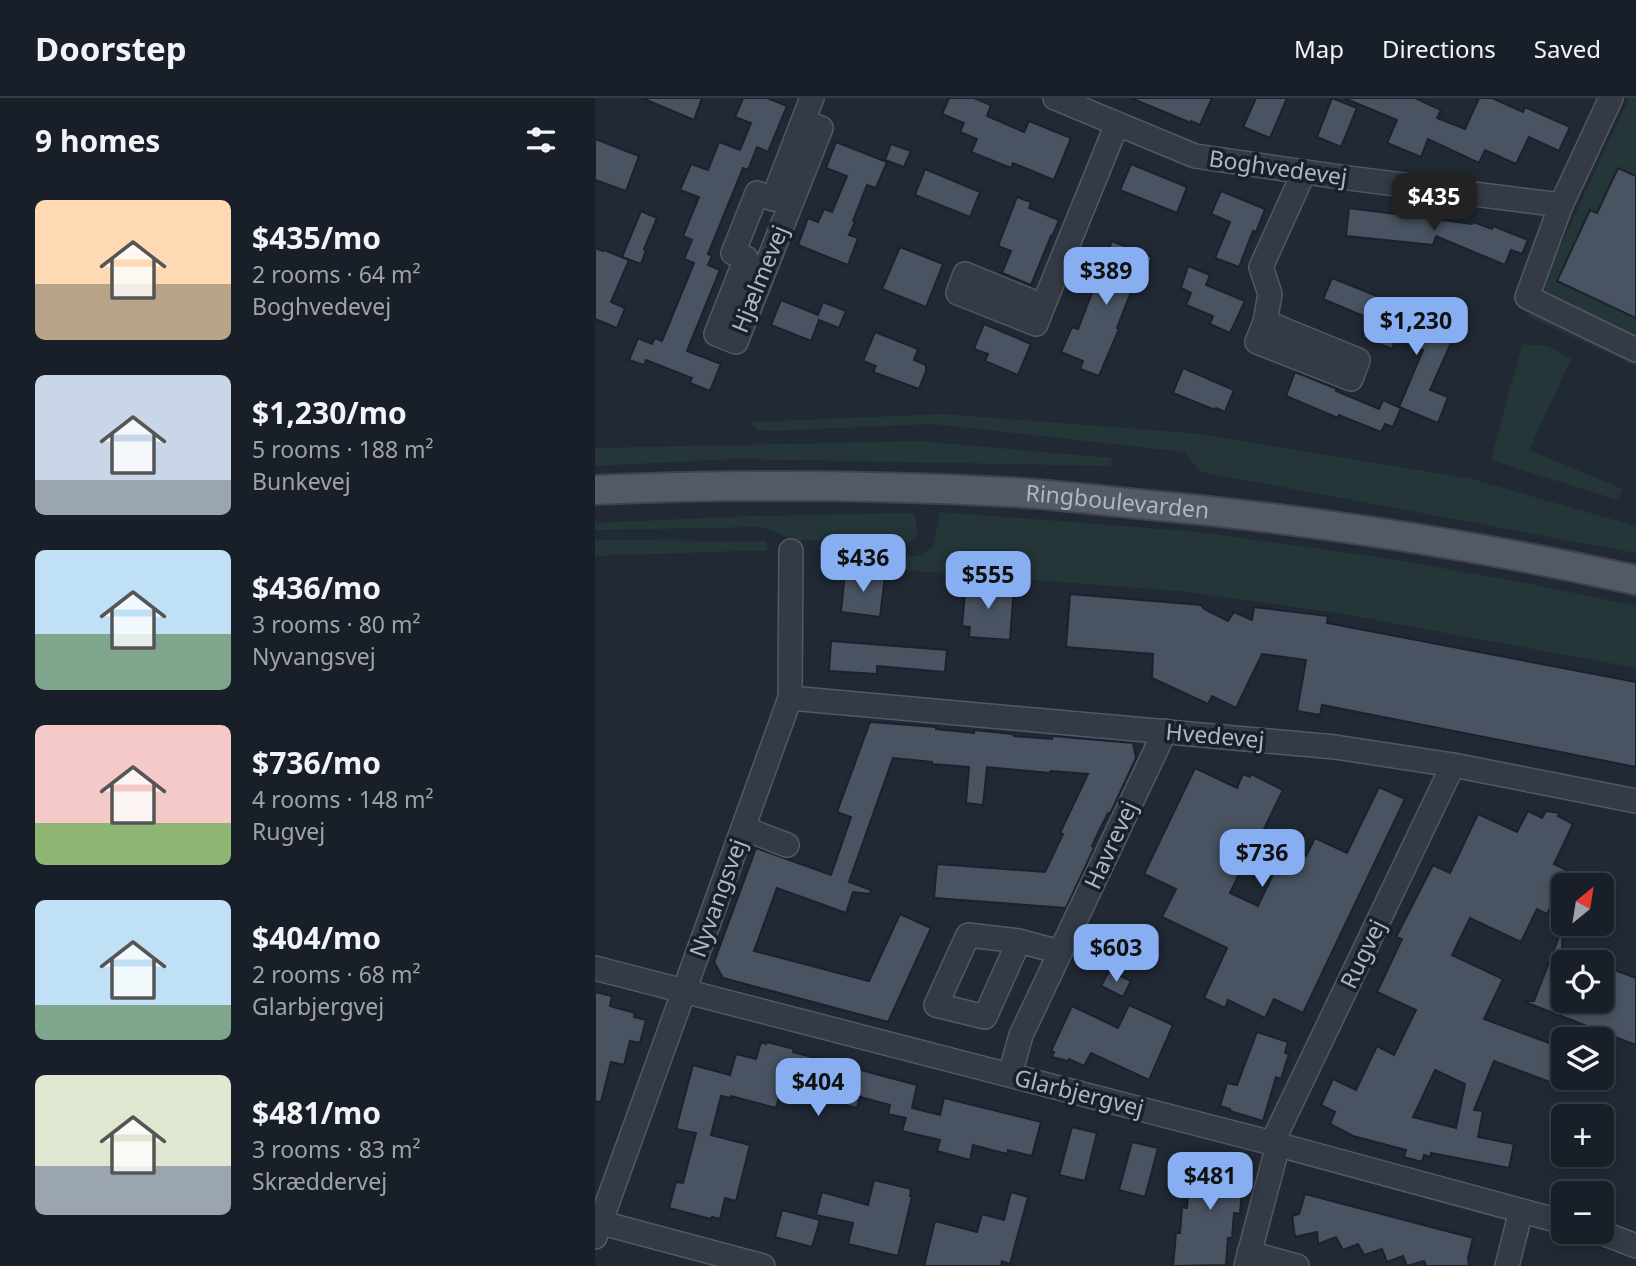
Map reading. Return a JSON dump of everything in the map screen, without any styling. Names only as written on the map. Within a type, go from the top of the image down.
[{"type":"main road","name":"Ringboulevarden","points":[[595,490],[825,486],[1010,492],[1328,524],[1470,547],[1636,580]]},
{"type":"street","name":"Hjælmevej","points":[[803,121],[821,128],[736,342],[716,334],[746,258],[733,253],[757,192],[772,199],[803,121],[813,98]]},
{"type":"street","name":"Boghvedevej","points":[[1055,98],[1195,156],[1561,205]]},
{"type":"street","points":[[1611,98],[1561,205],[1527,297],[1636,350]]},
{"type":"street","points":[[1044,306],[1117,124]]},
{"type":"street","points":[[1265,323],[1270,294],[1261,267],[1304,172]]},
{"type":"street","name":"Nyvangsvej","points":[[597,1227],[790,698],[791,551]]},
{"type":"street","name":"Hvedevej","points":[[790,698],[1335,747],[1453,765],[1636,801]]},
{"type":"street","name":"Havrevej","points":[[1010,1076],[1021,1035],[1165,731]]},
{"type":"street","name":"Rugvej","points":[[1248,1260],[1275,1144],[1453,765]]},
{"type":"street","points":[[743,828],[787,845]]},
{"type":"street","points":[[1019,941],[1060,952]]},
{"type":"street","name":"Glarbjergvej","points":[[595,968],[1275,1144],[1551,1219]]},
{"type":"street","points":[[1507,1266],[1521,1211]]},
{"type":"street","points":[[597,1227],[763,1266]]},
{"type":"street","points":[[1614,1237],[1636,1246]]},
{"type":"street","points":[[1248,1260],[1297,1266]]},
{"type":"shaded area","points":[[1629,98],[1636,98],[1636,366],[1528,316]]},
{"type":"shaded area","points":[[1522,344],[1548,346],[1571,359],[1529,450],[1623,489],[1618,500],[1491,460]]},
{"type":"shaded area","points":[[943,414],[1192,433],[1468,478],[1636,526],[1636,553],[1201,472],[1184,452],[932,424],[771,431],[757,430],[751,422]]},
{"type":"shaded area","points":[[920,441],[1112,458],[1111,466],[735,459],[595,466],[595,448]]},
{"type":"shaded area","points":[[940,512],[1199,532],[1385,558],[1636,606],[1636,668],[1332,612],[1178,591],[888,569],[817,559],[918,556],[933,547]]},
{"type":"shaded area","points":[[914,513],[918,535],[910,542],[794,540],[762,527],[595,530],[595,523],[750,516]]},
{"type":"shaded area","points":[[595,540],[766,541],[768,550],[595,556]]},
{"type":"building","points":[[642,98],[702,98],[694,120]]},
{"type":"building","points":[[743,98],[767,98],[787,106],[768,152],[757,147],[748,170],[743,168],[708,254],[712,256],[708,265],[720,270],[687,351],[721,364],[710,391],[690,383],[692,378],[646,360],[644,365],[629,360],[638,338],[652,344],[655,338],[662,341],[694,263],[684,259],[692,240],[683,236],[699,197],[680,190],[691,164],[708,170],[719,142],[740,150],[751,123],[735,117]]},
{"type":"building","points":[[949,98],[974,98],[991,105],[987,116],[1024,132],[1029,121],[1071,138],[1054,180],[1013,163],[1011,168],[971,152],[977,139],[960,132],[964,123],[942,114]]},
{"type":"building","points":[[1131,98],[1212,98],[1200,125]]},
{"type":"building","points":[[1256,98],[1287,98],[1270,138],[1243,127]]},
{"type":"building","points":[[1332,98],[1357,108],[1341,147],[1317,137]]},
{"type":"building","points":[[1344,98],[1415,98],[1441,110],[1437,118],[1465,129],[1479,98],[1492,98],[1523,112],[1525,107],[1570,127],[1559,151],[1529,137],[1516,164],[1485,150],[1479,163],[1428,139],[1421,157],[1387,143],[1397,120]]},
{"type":"building","points":[[595,139],[639,156],[626,191],[595,180]]},
{"type":"building","points":[[836,142],[887,162],[876,188],[867,185],[853,221],[855,222],[849,235],[858,238],[848,265],[798,245],[808,218],[818,222],[824,209],[832,212],[847,176],[826,168]]},
{"type":"building","points":[[891,144],[911,151],[904,167],[885,160]]},
{"type":"building","points":[[1131,164],[1187,187],[1177,213],[1120,190]]},
{"type":"building","points":[[1618,168],[1636,176],[1636,318],[1557,281],[1590,210],[1597,213]]},
{"type":"building","points":[[925,169],[980,192],[970,217],[915,195]]},
{"type":"building","points":[[1221,191],[1265,209],[1239,267],[1215,258],[1230,222],[1211,214]]},
{"type":"building","points":[[1017,197],[1031,202],[1029,208],[1059,220],[1031,285],[1002,273],[1011,251],[998,246]]},
{"type":"building","points":[[1349,208],[1473,222],[1492,229],[1493,226],[1528,240],[1522,254],[1511,250],[1505,265],[1436,236],[1433,245],[1346,236]]},
{"type":"building","points":[[641,211],[657,218],[641,264],[622,257]]},
{"type":"building","points":[[1112,241],[1152,257],[1142,282],[1136,279],[1099,376],[1080,369],[1083,361],[1061,352],[1072,327],[1078,329]]},
{"type":"building","points":[[900,247],[943,264],[926,307],[882,289]]},
{"type":"building","points":[[595,248],[629,260],[611,302],[625,308],[617,328],[595,319]]},
{"type":"building","points":[[1188,266],[1210,275],[1206,285],[1245,301],[1230,333],[1210,324],[1213,316],[1186,305],[1191,293],[1181,288]]},
{"type":"building","points":[[1332,278],[1377,296],[1368,318],[1323,299]]},
{"type":"building","points":[[781,300],[818,315],[823,302],[846,311],[839,328],[819,320],[811,341],[771,325]]},
{"type":"building","points":[[1373,310],[1399,320],[1403,311],[1456,332],[1430,390],[1448,397],[1438,423],[1399,407],[1423,350],[1396,339],[1392,349],[1362,337]]},
{"type":"building","points":[[984,324],[1031,344],[1018,375],[985,361],[988,354],[974,349]]},
{"type":"building","points":[[875,332],[918,349],[914,360],[926,365],[919,389],[873,372],[876,366],[863,361]]},
{"type":"building","points":[[1183,368],[1234,390],[1225,412],[1173,393]]},
{"type":"building","points":[[1295,372],[1379,409],[1383,400],[1401,408],[1393,427],[1385,424],[1381,432],[1339,415],[1338,418],[1286,396]]},
{"type":"building","points":[[845,572],[885,576],[880,617],[841,612]]},
{"type":"building","points":[[966,582],[1014,587],[1010,640],[969,637],[970,627],[962,626]]},
{"type":"building","points":[[1070,594],[1201,605],[1228,621],[1234,612],[1252,620],[1254,607],[1328,616],[1327,623],[1636,682],[1636,767],[1322,705],[1320,715],[1297,711],[1306,660],[1262,654],[1236,708],[1212,696],[1208,704],[1152,678],[1153,654],[1066,647]]},
{"type":"building","points":[[831,641],[947,650],[945,672],[877,666],[877,674],[829,671]]},
{"type":"building","points":[[870,722],[974,733],[974,730],[1014,736],[1052,739],[1052,736],[1133,743],[1136,758],[1110,814],[1108,813],[1098,833],[1092,846],[1094,848],[1066,908],[934,898],[937,864],[1045,872],[1088,774],[987,767],[983,805],[966,803],[969,767],[893,758],[849,882],[871,890],[870,894],[853,892],[846,913],[777,888],[754,951],[869,981],[900,914],[931,928],[888,1022],[723,978],[714,962],[756,848],[831,875],[851,817],[837,812]]},
{"type":"building","points":[[1195,768],[1237,788],[1243,774],[1250,777],[1251,774],[1283,790],[1261,835],[1306,856],[1315,838],[1347,853],[1379,787],[1405,799],[1303,1013],[1274,999],[1265,1018],[1228,1000],[1225,1008],[1204,998],[1227,948],[1162,917],[1176,889],[1144,874]],"holes":[[[1248,855],[1276,868],[1258,906],[1230,893]]]},
{"type":"building","points":[[1528,811],[1542,818],[1546,811],[1560,813],[1558,816],[1573,824],[1554,864],[1568,871],[1551,873],[1551,906],[1547,914],[1537,909],[1521,942],[1470,918],[1452,955],[1503,979],[1484,1019],[1551,1044],[1551,1082],[1494,1061],[1474,1110],[1483,1111],[1478,1137],[1514,1144],[1509,1168],[1431,1153],[1431,1157],[1424,1155],[1422,1162],[1404,1157],[1406,1150],[1353,1136],[1330,1124],[1335,1112],[1321,1105],[1333,1079],[1356,1090],[1377,1046],[1394,1055],[1416,1010],[1377,992],[1402,939],[1396,937],[1433,865],[1450,873],[1478,814],[1517,832]],"holes":[[[1435,1070],[1465,1084],[1456,1128],[1413,1117]]]},
{"type":"building","points":[[1559,936],[1562,936],[1562,950],[1554,950]]},
{"type":"building","points":[[1551,957],[1551,1012],[1525,1002],[1534,1001]]},
{"type":"building","points":[[1614,970],[1636,978],[1636,1045],[1614,1036],[1614,1027],[1590,1027],[1553,1013],[1614,1013]]},
{"type":"building","points":[[1109,971],[1131,981],[1123,997],[1101,986]]},
{"type":"building","points":[[595,992],[612,996],[610,1006],[635,1013],[634,1017],[646,1020],[640,1043],[630,1041],[624,1065],[611,1062],[601,1102],[595,1101]]},
{"type":"building","points":[[1129,1005],[1173,1025],[1149,1080],[1091,1053],[1084,1066],[1069,1059],[1068,1061],[1052,1057],[1054,1052],[1051,1051],[1072,1006],[1118,1028]]},
{"type":"building","points":[[1257,1032],[1288,1042],[1285,1053],[1289,1054],[1281,1079],[1276,1077],[1263,1121],[1220,1106],[1227,1083],[1237,1085]]},
{"type":"building","points":[[761,1042],[917,1085],[912,1108],[940,1115],[944,1098],[1041,1122],[1032,1156],[1008,1150],[1007,1154],[973,1145],[970,1160],[937,1151],[940,1140],[902,1131],[906,1118],[888,1114],[890,1105],[860,1097],[857,1108],[784,1089],[776,1108],[731,1096],[721,1096],[711,1135],[750,1145],[736,1201],[725,1198],[720,1219],[669,1208],[676,1182],[683,1183],[696,1133],[676,1129],[693,1065],[730,1075],[736,1054],[756,1059]]},
{"type":"building","points":[[1072,1127],[1097,1133],[1085,1181],[1059,1175]]},
{"type":"building","points":[[1132,1142],[1158,1148],[1145,1197],[1119,1190]]},
{"type":"building","points":[[1196,1155],[1249,1162],[1247,1188],[1242,1187],[1240,1214],[1234,1213],[1232,1238],[1228,1238],[1226,1265],[1173,1266],[1176,1233],[1180,1233],[1182,1207],[1187,1208],[1189,1182],[1194,1182]]},
{"type":"building","points":[[874,1180],[911,1189],[912,1196],[898,1256],[848,1244],[853,1223],[816,1215],[822,1192],[868,1205]]},
{"type":"building","points":[[1011,1192],[1028,1197],[1010,1264],[1002,1261],[1001,1266],[924,1266],[935,1221],[977,1232],[982,1214],[1004,1220]]},
{"type":"building","points":[[1305,1194],[1473,1238],[1468,1258],[1469,1266],[1426,1266],[1424,1261],[1407,1266],[1403,1256],[1387,1262],[1382,1249],[1364,1255],[1358,1244],[1343,1250],[1336,1237],[1318,1244],[1317,1232],[1295,1237],[1292,1216],[1299,1214]]},
{"type":"building","points":[[782,1210],[820,1220],[812,1247],[775,1237]]}]
